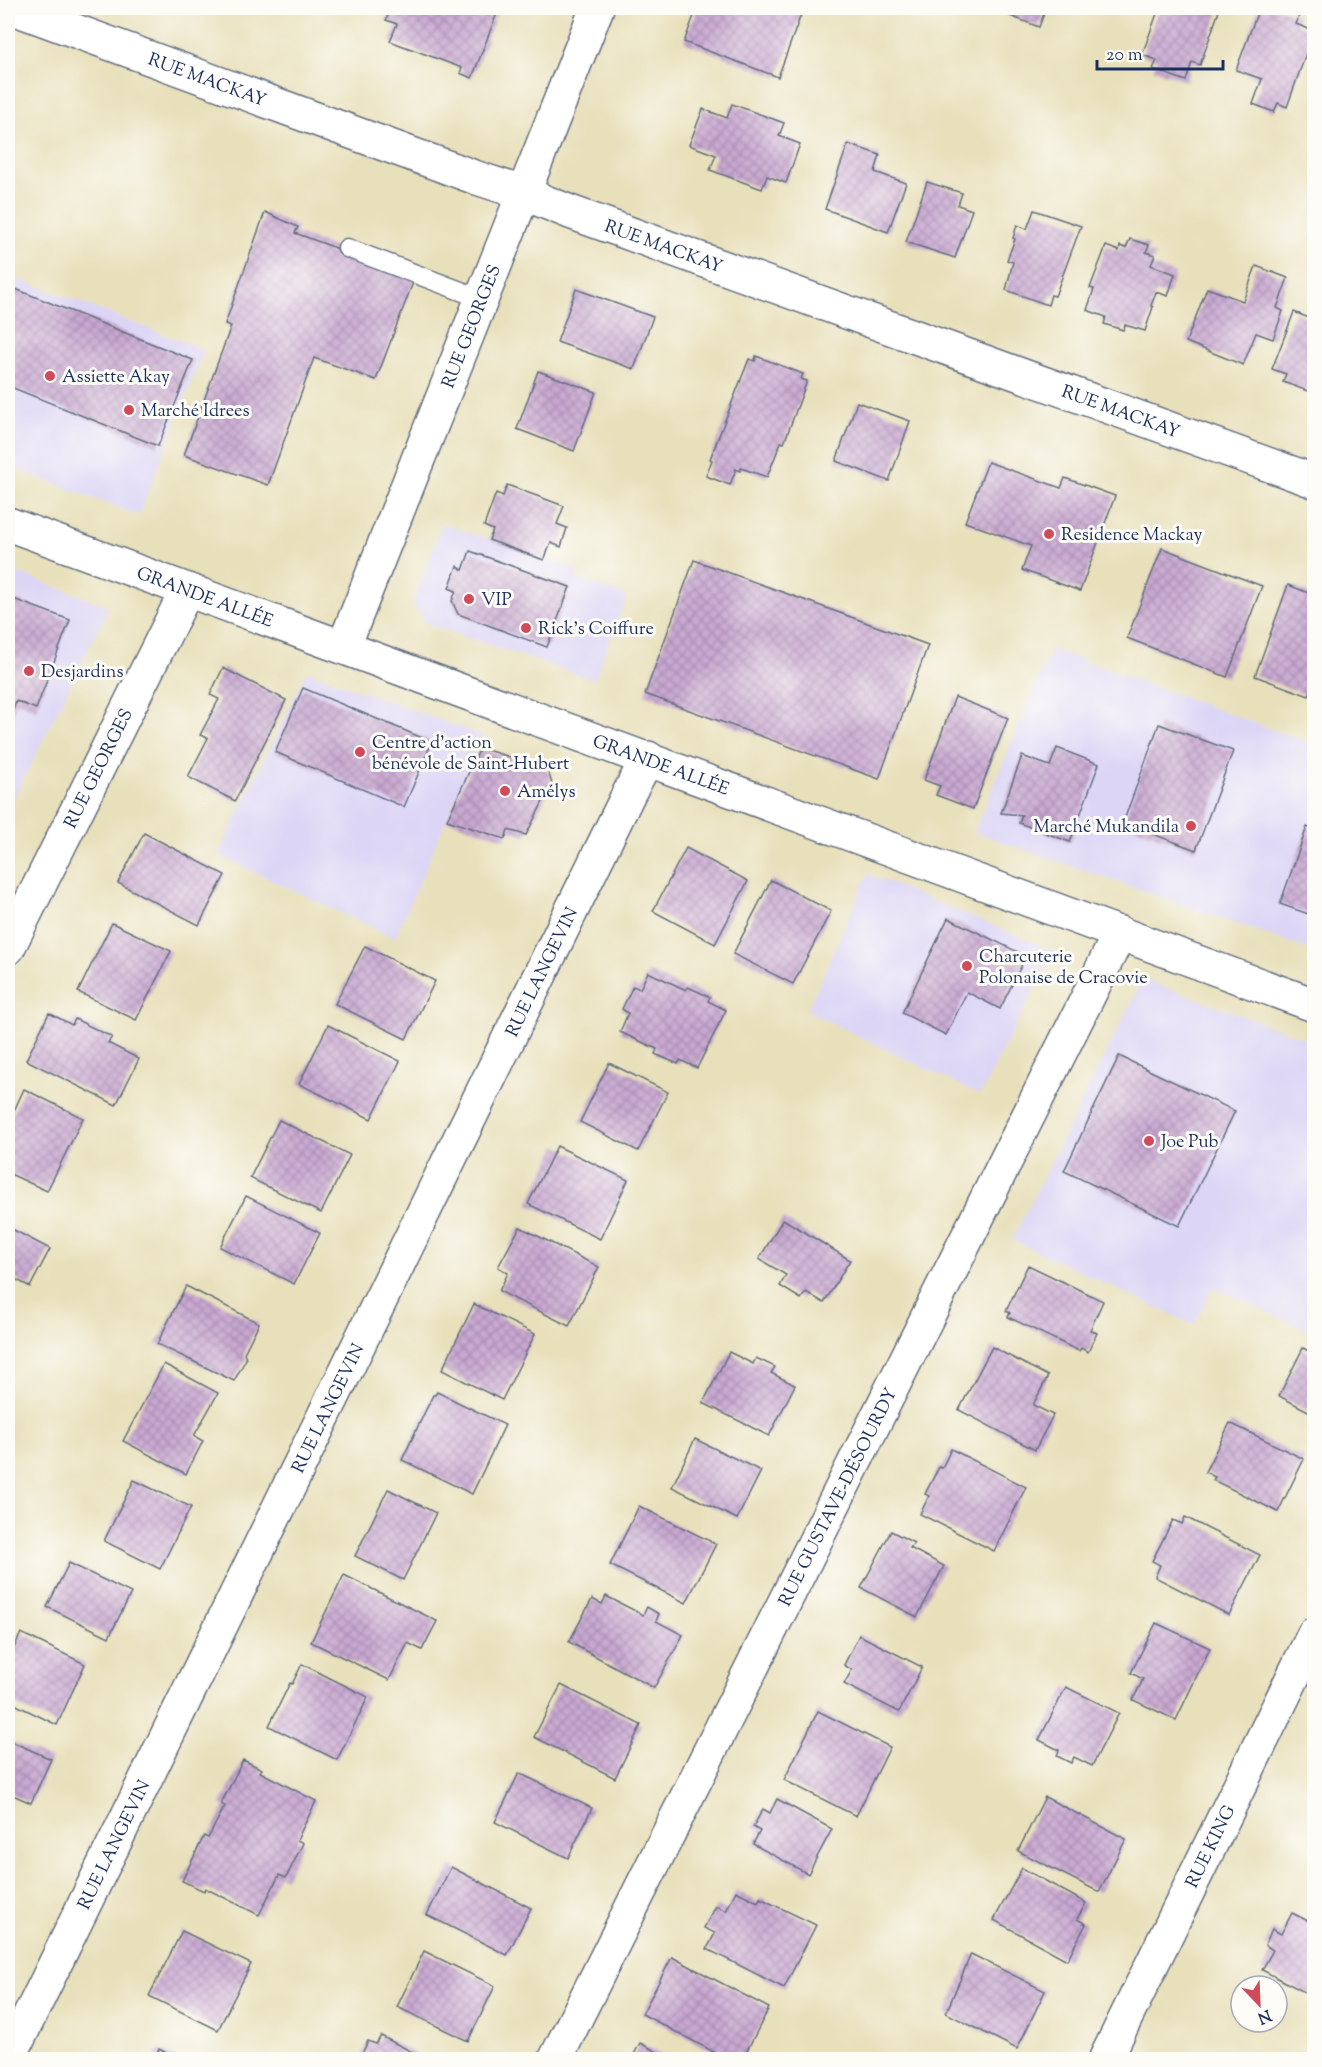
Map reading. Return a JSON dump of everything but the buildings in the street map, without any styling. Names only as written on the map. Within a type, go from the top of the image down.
[{"type":"street","name":"RUE MACKAY","points":[[13,8],[1314,481]]},
{"type":"street","name":"RUE GEORGES","points":[[344,646],[597,8]]},
{"type":"street","name":"GRANDE ALLÉE","points":[[8,524],[1314,1005]]},
{"type":"street","name":"RUE GEORGES","points":[[8,948],[187,590]]},
{"type":"street","name":"RUE LANGEVIN","points":[[8,2060],[648,758]]},
{"type":"street","name":"RUE GUSTAVE-DÉSOURDY","points":[[555,2060],[1120,933]]},
{"type":"street","name":"RUE KING","points":[[1105,2060],[1314,1634]]},
{"type":"lane","points":[[347,248],[482,299]]},
{"type":"shaded area","points":[[8,275],[204,350],[139,515],[8,466]]},
{"type":"shaded area","points":[[442,524],[577,569],[575,578],[627,596],[594,680],[427,624],[413,604]]},
{"type":"shaded area","points":[[8,569],[109,607],[8,811]]},
{"type":"shaded area","points":[[1051,649],[1314,745],[1314,951],[974,832]]},
{"type":"shaded area","points":[[307,671],[483,736],[395,938],[218,855]]},
{"type":"shaded area","points":[[868,874],[1054,951],[980,1095],[807,1011]]},
{"type":"shaded area","points":[[1143,979],[1314,1042],[1314,1333],[1213,1287],[1194,1325],[1012,1240]]},
{"type":"place","name":"Assiette Akay","points":[[50,376]]},
{"type":"place","name":"Marché Idrees","points":[[129,410]]},
{"type":"place","name":"Residence Mackay","points":[[1049,534]]},
{"type":"place","name":"VIP","points":[[469,599]]},
{"type":"place","name":"Rick's Coiffure","points":[[526,628]]},
{"type":"place","name":"Desjardins","points":[[29,671]]},
{"type":"place","name":"Centre d’action bénévole de Saint-Hubert","points":[[360,752]]},
{"type":"place","name":"Amélys","points":[[505,791]]},
{"type":"place","name":"Marché Mukandila","points":[[1191,826]]},
{"type":"place","name":"Charcuterie Polonaise de Cracovie","points":[[967,966]]},
{"type":"place","name":"Joe Pub","points":[[1149,1141]]}]
